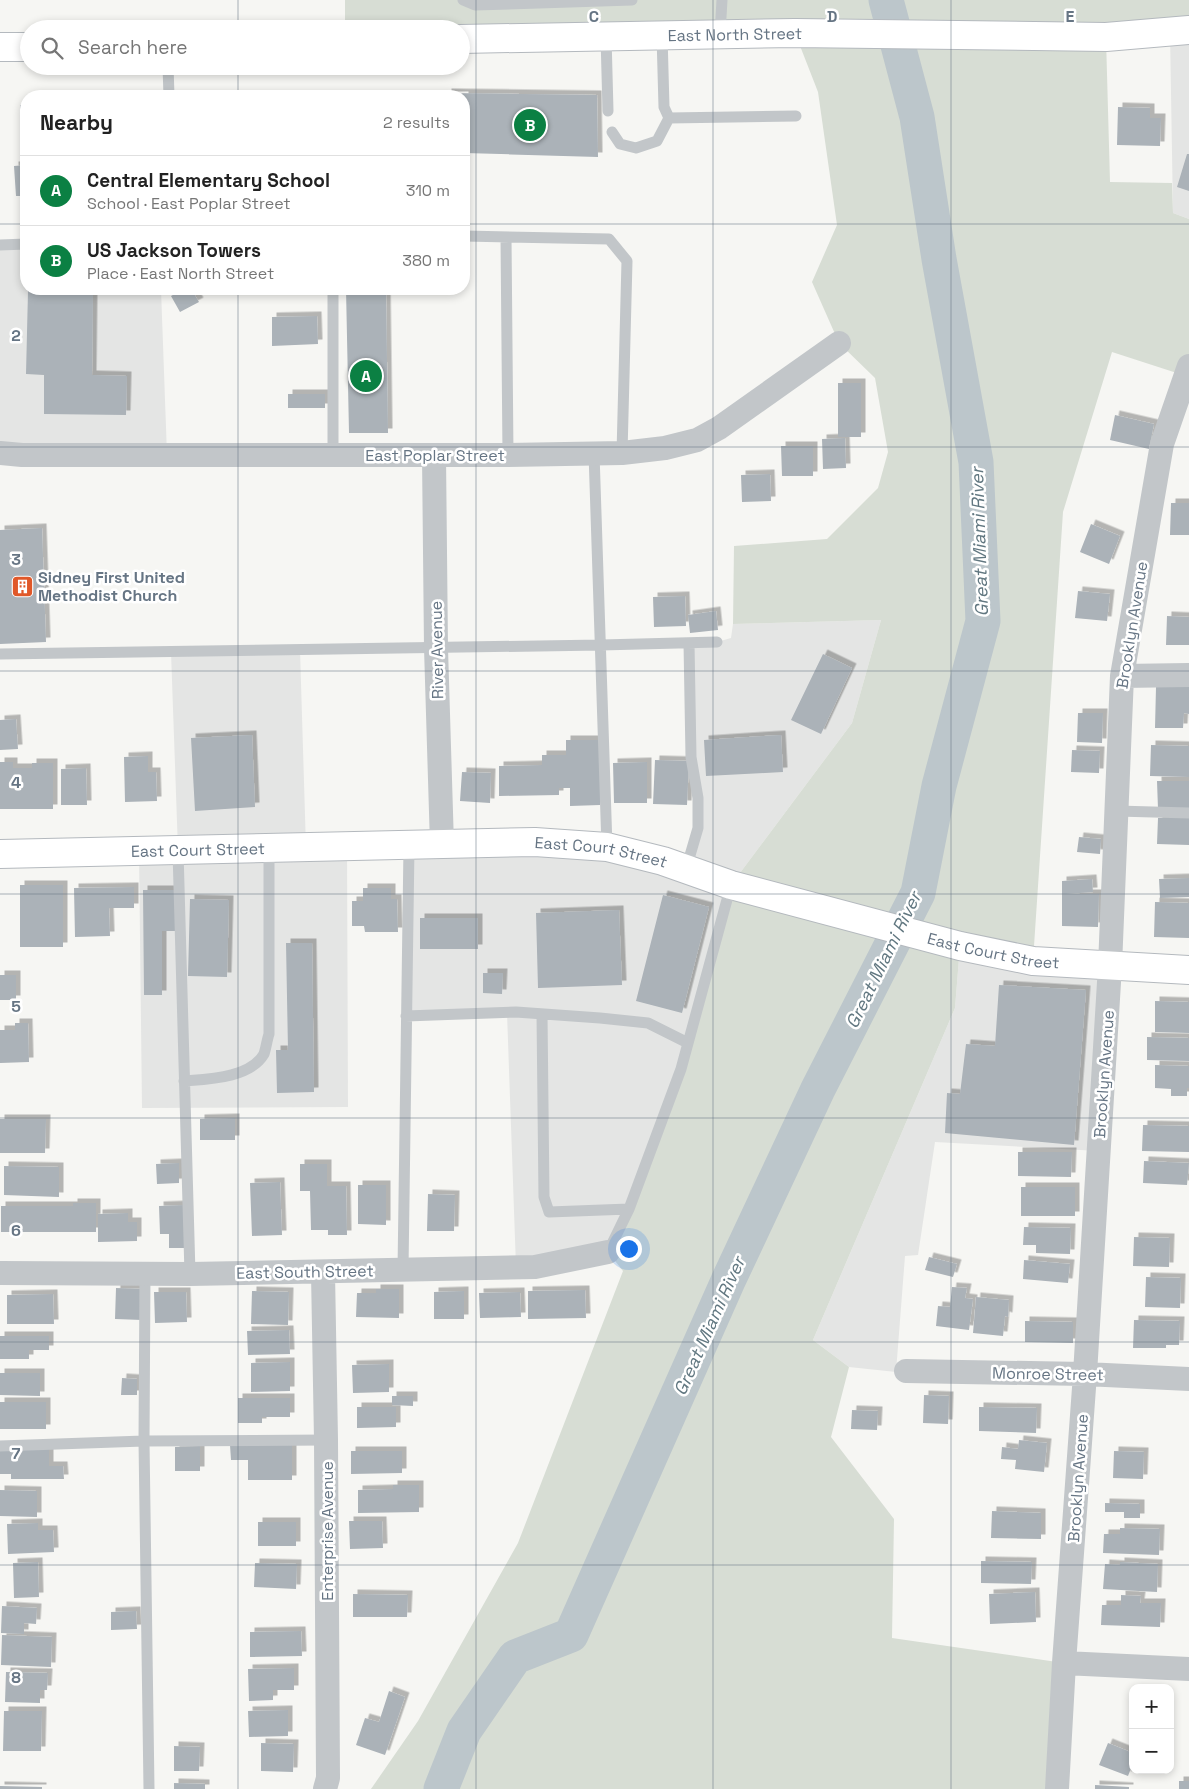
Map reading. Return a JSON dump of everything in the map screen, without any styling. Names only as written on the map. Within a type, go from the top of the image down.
[{"type":"main road","name":"East North Street","points":[[470,39],[795,33],[1106,37],[1189,30]]},
{"type":"main road","points":[[0,47],[20,47]]},
{"type":"main road","name":"East Court Street","points":[[0,854],[535,842],[607,847],[663,861],[731,885],[960,946],[1033,961],[1189,970]]},
{"type":"street","name":"East Poplar Street","points":[[0,452],[22,455],[508,455],[622,453],[665,448],[697,440],[719,428],[839,343]]},
{"type":"street","name":"Brooklyn Avenue","points":[[1057,1789],[1110,966],[1122,676],[1162,444],[1189,366]]},
{"type":"street","name":"River Avenue","points":[[434,455],[436,648],[442,845]]},
{"type":"street","points":[[1122,676],[1189,675]]},
{"type":"street","name":"East South Street","points":[[0,1273],[324,1273],[535,1267],[608,1252]]},
{"type":"street","name":"Enterprise Avenue","points":[[324,1273],[328,1778],[325,1789]]},
{"type":"street","name":"Monroe Street","points":[[906,1372],[1085,1374],[1189,1379]]},
{"type":"street","points":[[1064,1663],[1189,1669]]},
{"type":"lane","points":[[462,0],[476,5],[632,0]]},
{"type":"lane","points":[[720,34],[722,0]]},
{"type":"lane","points":[[662,35],[664,107],[669,118]]},
{"type":"lane","points":[[606,36],[608,111]]},
{"type":"lane","points":[[168,75],[169,90]]},
{"type":"lane","points":[[669,118],[796,116]]},
{"type":"lane","points":[[612,132],[620,144],[636,148],[657,141],[669,118]]},
{"type":"lane","points":[[470,236],[609,239],[628,261],[622,453]]},
{"type":"lane","points":[[506,237],[508,455]]},
{"type":"lane","points":[[0,245],[20,244]]},
{"type":"lane","points":[[333,295],[333,455]]},
{"type":"lane","points":[[594,453],[607,847]]},
{"type":"lane","points":[[0,654],[717,642]]},
{"type":"lane","points":[[686,869],[698,828],[698,798],[691,756],[689,643]]},
{"type":"lane","points":[[1117,810],[1189,814]]},
{"type":"lane","points":[[403,1270],[409,846]]},
{"type":"lane","points":[[184,1081],[220,1078],[246,1071],[264,1054],[269,1034],[269,849]]},
{"type":"lane","points":[[178,851],[190,1274]]},
{"type":"lane","points":[[608,1252],[629,1208],[682,1069],[731,885]]},
{"type":"lane","points":[[406,1016],[516,1012],[648,1023],[688,1043]]},
{"type":"lane","points":[[542,1014],[544,1197],[549,1212],[629,1208]]},
{"type":"lane","points":[[145,1274],[144,1441],[149,1789]]},
{"type":"lane","points":[[0,1446],[144,1441],[326,1440]]},
{"type":"shaded area","points":[[345,0],[1189,0],[1189,30],[1106,38],[1110,182],[1172,183],[1173,213],[1189,219],[1189,366],[1186,376],[1112,352],[1063,512],[1033,961],[960,946],[955,1008],[813,1340],[849,1367],[831,1437],[894,1519],[892,1638],[1064,1663],[1057,1789],[371,1789],[418,1721],[518,1543],[623,1271],[608,1252],[681,1069],[731,885],[852,723],[881,620],[733,624],[734,546],[827,539],[878,488],[888,452],[875,378],[839,343],[812,282],[837,225],[818,92],[795,33],[470,30],[470,20],[345,20]]},
{"type":"shaded area","points":[[1189,30],[1189,219],[1173,213],[1170,32]]},
{"type":"shaded area","points":[[20,244],[20,295],[161,295],[167,455],[0,453],[0,245]]},
{"type":"shaded area","points":[[881,620],[852,723],[731,885],[681,1069],[608,1252],[516,1267],[507,1013],[406,1016],[409,846],[535,842],[685,869],[698,828],[689,643],[717,642],[731,638],[733,624]]},
{"type":"shaded area","points":[[300,650],[306,848],[347,847],[348,1107],[142,1108],[139,851],[178,850],[171,652]]},
{"type":"shaded area","points":[[960,946],[1110,966],[1099,1151],[935,1142],[918,1255],[905,1256],[896,1372],[849,1367],[813,1340],[955,1008]]},
{"type":"building","points":[[470,93],[597,95],[598,157],[470,153]]},
{"type":"building","points":[[1118,107],[1150,108],[1150,118],[1161,118],[1160,146],[1117,145]]},
{"type":"building","points":[[1187,154],[1189,154],[1189,191],[1177,187]]},
{"type":"building","points":[[14,166],[20,166],[20,196],[16,196]]},
{"type":"building","points":[[28,295],[93,295],[92,375],[127,376],[126,415],[44,414],[44,375],[26,374]]},
{"type":"building","points":[[195,295],[199,302],[180,312],[171,296]]},
{"type":"building","points":[[346,295],[386,295],[388,433],[349,433]]},
{"type":"building","points":[[317,316],[318,344],[272,346],[272,317]]},
{"type":"building","points":[[838,383],[861,383],[861,437],[838,437]]},
{"type":"building","points":[[288,394],[325,394],[325,408],[288,408]]},
{"type":"building","points":[[1115,415],[1154,424],[1149,449],[1110,440]]},
{"type":"building","points":[[845,438],[846,468],[823,469],[822,439]]},
{"type":"building","points":[[781,446],[813,446],[813,476],[782,476]]},
{"type":"building","points":[[770,474],[771,501],[742,502],[741,475]]},
{"type":"building","points":[[1171,503],[1189,503],[1189,535],[1170,535]]},
{"type":"building","points":[[1091,524],[1120,536],[1109,564],[1080,552]]},
{"type":"building","name":"Sidney First United Methodist Church","points":[[42,528],[46,642],[0,644],[0,530]]},
{"type":"building","points":[[1078,591],[1110,594],[1107,621],[1075,618]]},
{"type":"building","points":[[685,596],[686,626],[654,627],[653,597]]},
{"type":"building","points":[[716,611],[718,630],[690,633],[688,615]]},
{"type":"building","points":[[1167,616],[1189,617],[1189,645],[1166,645]]},
{"type":"building","points":[[823,654],[852,668],[821,734],[791,720]]},
{"type":"building","points":[[1156,687],[1189,687],[1189,714],[1184,713],[1183,728],[1155,728]]},
{"type":"building","points":[[1078,713],[1103,713],[1102,743],[1077,742]]},
{"type":"building","points":[[16,719],[18,749],[0,750],[0,720]]},
{"type":"building","points":[[252,735],[255,807],[195,811],[191,738]]},
{"type":"building","points":[[781,735],[783,772],[706,776],[704,740]]},
{"type":"building","points":[[566,740],[600,740],[600,805],[570,806],[570,788],[559,788],[559,795],[499,796],[499,766],[542,765],[542,755],[566,755]]},
{"type":"building","points":[[1151,745],[1189,746],[1189,777],[1150,776]]},
{"type":"building","points":[[1072,750],[1100,751],[1099,773],[1071,772]]},
{"type":"building","points":[[148,756],[148,772],[156,772],[157,801],[125,802],[124,757]]},
{"type":"building","points":[[655,760],[689,761],[687,805],[653,804]]},
{"type":"building","points":[[0,762],[13,762],[13,768],[32,768],[32,763],[53,763],[53,809],[0,809]]},
{"type":"building","points":[[647,762],[647,803],[614,803],[613,763]]},
{"type":"building","points":[[86,768],[87,805],[61,805],[61,769]]},
{"type":"building","points":[[462,772],[491,773],[490,803],[460,801]]},
{"type":"building","points":[[1157,781],[1189,781],[1189,808],[1158,809]]},
{"type":"building","points":[[1158,818],[1189,818],[1189,845],[1157,844]]},
{"type":"building","points":[[1079,837],[1101,839],[1100,854],[1077,852]]},
{"type":"building","points":[[1189,878],[1189,897],[1160,898],[1159,879]]},
{"type":"building","points":[[1092,879],[1093,892],[1066,894],[1099,894],[1098,927],[1062,926],[1062,881]]},
{"type":"building","points":[[20,885],[63,885],[63,947],[20,947]]},
{"type":"building","points":[[134,887],[134,908],[109,908],[110,936],[75,937],[74,888]]},
{"type":"building","points":[[363,888],[391,888],[391,899],[397,899],[398,932],[365,932],[364,926],[352,926],[352,901],[363,901]]},
{"type":"building","points":[[143,890],[178,890],[178,931],[162,931],[162,995],[144,995]]},
{"type":"building","points":[[663,895],[709,907],[682,1013],[636,1001]]},
{"type":"building","points":[[190,899],[229,900],[227,977],[188,976]]},
{"type":"building","points":[[1155,902],[1189,903],[1189,938],[1154,937]]},
{"type":"building","points":[[619,910],[622,985],[538,988],[536,913]]},
{"type":"building","points":[[420,918],[478,918],[478,949],[420,949]]},
{"type":"building","points":[[286,943],[312,943],[314,1092],[277,1093],[276,1050],[288,1050]]},
{"type":"building","points":[[483,973],[503,973],[502,994],[483,993]]},
{"type":"building","points":[[0,975],[16,975],[16,1000],[0,1000]]},
{"type":"building","points":[[999,985],[1086,990],[1074,1145],[945,1133],[947,1093],[960,1094],[966,1044],[995,1046]]},
{"type":"building","points":[[1155,1001],[1189,1002],[1189,1033],[1155,1032]]},
{"type":"building","points":[[15,1023],[28,1023],[29,1062],[0,1063],[0,1030],[15,1030]]},
{"type":"building","points":[[1147,1037],[1189,1038],[1189,1061],[1147,1060]]},
{"type":"building","points":[[1155,1065],[1189,1066],[1187,1096],[1171,1096],[1171,1089],[1155,1088]]},
{"type":"building","points":[[235,1118],[235,1140],[200,1140],[200,1119]]},
{"type":"building","points":[[0,1119],[46,1119],[45,1153],[0,1153]]},
{"type":"building","points":[[1143,1125],[1189,1126],[1189,1152],[1142,1151]]},
{"type":"building","points":[[1018,1152],[1072,1152],[1071,1177],[1018,1176]]},
{"type":"building","points":[[1144,1161],[1189,1163],[1187,1185],[1143,1183]]},
{"type":"building","points":[[179,1163],[179,1183],[157,1184],[156,1164]]},
{"type":"building","points":[[300,1164],[327,1164],[327,1186],[346,1186],[347,1235],[328,1235],[328,1230],[311,1230],[310,1191],[300,1191]]},
{"type":"building","points":[[4,1166],[59,1167],[59,1197],[4,1195]]},
{"type":"building","points":[[280,1182],[282,1235],[252,1236],[250,1183]]},
{"type":"building","points":[[358,1185],[386,1185],[386,1225],[358,1224]]},
{"type":"building","points":[[1021,1187],[1075,1187],[1075,1216],[1021,1216]]},
{"type":"building","points":[[428,1194],[455,1195],[454,1231],[427,1231]]},
{"type":"building","points":[[73,1203],[96,1203],[96,1232],[1,1232],[1,1206],[73,1206]]},
{"type":"building","points":[[185,1205],[186,1248],[169,1248],[169,1234],[160,1234],[159,1206]]},
{"type":"building","points":[[128,1213],[128,1222],[137,1222],[137,1241],[98,1242],[98,1214]]},
{"type":"building","points":[[1024,1227],[1071,1228],[1070,1254],[1036,1253],[1036,1245],[1023,1245]]},
{"type":"building","points":[[1134,1237],[1170,1238],[1169,1267],[1133,1266]]},
{"type":"building","points":[[929,1257],[957,1264],[953,1277],[925,1270]]},
{"type":"building","points":[[1024,1260],[1070,1264],[1068,1283],[1023,1279]]},
{"type":"building","points":[[1146,1277],[1181,1278],[1180,1308],[1145,1307]]},
{"type":"building","points":[[952,1287],[967,1288],[965,1298],[973,1299],[969,1330],[936,1326],[938,1306],[950,1307]]},
{"type":"building","points":[[116,1288],[143,1289],[142,1320],[115,1319]]},
{"type":"building","points":[[376,1289],[399,1289],[399,1318],[356,1317],[357,1293],[376,1293]]},
{"type":"building","points":[[585,1290],[586,1318],[528,1319],[528,1291]]},
{"type":"building","points":[[252,1291],[289,1292],[288,1325],[251,1324]]},
{"type":"building","points":[[464,1291],[464,1319],[434,1319],[434,1292]]},
{"type":"building","points":[[154,1292],[186,1292],[187,1322],[155,1323]]},
{"type":"building","points":[[520,1292],[521,1317],[480,1318],[479,1293]]},
{"type":"building","points":[[53,1294],[54,1324],[7,1324],[7,1295]]},
{"type":"building","points":[[976,1297],[1009,1300],[1008,1317],[1005,1316],[1003,1336],[973,1333]]},
{"type":"building","points":[[1134,1320],[1180,1321],[1179,1345],[1166,1345],[1166,1348],[1133,1348]]},
{"type":"building","points":[[1025,1321],[1073,1322],[1073,1343],[1025,1342]]},
{"type":"building","points":[[289,1330],[290,1354],[248,1355],[247,1331]]},
{"type":"building","points":[[0,1336],[49,1336],[49,1350],[29,1350],[29,1359],[0,1359]]},
{"type":"building","points":[[290,1362],[290,1391],[251,1392],[251,1363]]},
{"type":"building","points":[[389,1364],[389,1392],[353,1393],[352,1365]]},
{"type":"building","points":[[0,1373],[40,1373],[40,1396],[0,1395]]},
{"type":"building","points":[[122,1378],[137,1379],[137,1395],[121,1395]]},
{"type":"building","points":[[924,1395],[949,1396],[948,1424],[923,1423]]},
{"type":"building","points":[[392,1396],[413,1396],[413,1406],[392,1405]]},
{"type":"building","points":[[238,1398],[290,1398],[290,1417],[262,1417],[262,1423],[238,1423]]},
{"type":"building","points":[[0,1402],[46,1402],[46,1429],[0,1429]]},
{"type":"building","points":[[357,1407],[396,1407],[396,1427],[357,1428]]},
{"type":"building","points":[[979,1407],[1037,1408],[1036,1433],[979,1431]]},
{"type":"building","points":[[852,1410],[878,1411],[877,1430],[851,1429]]},
{"type":"building","points":[[1019,1440],[1047,1443],[1044,1472],[1015,1469],[1016,1460],[1001,1459],[1002,1447],[1018,1449]]},
{"type":"building","points":[[230,1445],[292,1445],[292,1480],[248,1480],[248,1460],[231,1460]]},
{"type":"building","points":[[200,1446],[200,1471],[175,1471],[175,1447]]},
{"type":"building","points":[[49,1447],[49,1466],[63,1466],[64,1479],[11,1479],[11,1474],[0,1474],[0,1448]]},
{"type":"building","points":[[351,1451],[402,1451],[402,1473],[351,1474]]},
{"type":"building","points":[[1114,1451],[1144,1452],[1143,1479],[1113,1478]]},
{"type":"building","points":[[393,1485],[419,1485],[419,1512],[358,1513],[358,1490],[393,1489]]},
{"type":"building","points":[[0,1490],[37,1491],[37,1517],[0,1516]]},
{"type":"building","points":[[1105,1503],[1140,1504],[1140,1518],[1124,1518],[1124,1512],[1105,1512]]},
{"type":"building","points":[[992,1511],[1041,1513],[1041,1539],[991,1538]]},
{"type":"building","points":[[349,1521],[382,1521],[383,1548],[350,1549]]},
{"type":"building","points":[[258,1522],[296,1522],[296,1546],[258,1546]]},
{"type":"building","points":[[38,1523],[38,1530],[53,1530],[54,1552],[8,1554],[7,1524]]},
{"type":"building","points":[[1120,1528],[1160,1529],[1159,1555],[1103,1553],[1104,1534],[1120,1534]]},
{"type":"building","points":[[981,1561],[1032,1562],[1031,1584],[981,1583]]},
{"type":"building","points":[[38,1562],[39,1597],[14,1598],[13,1563]]},
{"type":"building","points":[[1120,1562],[1158,1564],[1157,1592],[1103,1589],[1105,1564],[1120,1565]]},
{"type":"building","points":[[255,1563],[297,1564],[296,1589],[254,1587]]},
{"type":"building","points":[[1035,1592],[1036,1622],[990,1624],[989,1594]]},
{"type":"building","points":[[353,1594],[408,1595],[407,1617],[353,1617]]},
{"type":"building","points":[[1121,1595],[1141,1596],[1140,1603],[1161,1603],[1160,1627],[1101,1625],[1102,1605],[1121,1605]]},
{"type":"building","points":[[2,1606],[37,1608],[36,1624],[24,1623],[24,1634],[1,1633]]},
{"type":"building","points":[[136,1611],[137,1629],[111,1630],[111,1612]]},
{"type":"building","points":[[301,1631],[302,1656],[250,1657],[250,1632]]},
{"type":"building","points":[[2,1635],[52,1637],[51,1667],[1,1665]]},
{"type":"building","points":[[294,1668],[294,1690],[273,1690],[273,1700],[249,1701],[248,1669]]},
{"type":"building","points":[[6,1672],[48,1673],[47,1690],[40,1690],[40,1703],[5,1702]]},
{"type":"building","points":[[389,1691],[405,1697],[385,1755],[356,1745],[365,1718],[379,1722]]},
{"type":"building","points":[[288,1710],[288,1736],[249,1737],[248,1711]]},
{"type":"building","points":[[4,1711],[42,1711],[41,1751],[3,1751]]},
{"type":"building","points":[[261,1743],[294,1744],[293,1772],[261,1771]]},
{"type":"building","points":[[1108,1743],[1129,1751],[1128,1776],[1099,1765]]},
{"type":"building","points":[[174,1746],[200,1747],[199,1771],[174,1771]]},
{"type":"building","points":[[1179,1781],[1189,1781],[1189,1789],[1179,1789]]},
{"type":"building","points":[[174,1783],[205,1784],[205,1789],[174,1789]]},
{"type":"building","points":[[1095,1785],[1129,1787],[1129,1789],[1095,1789]]},
{"type":"building","points":[[0,1786],[42,1787],[42,1789],[0,1789]]},
{"type":"waterway","name":"Great Miami River","points":[[441,1789],[464,1731],[515,1657],[571,1635],[728,1281],[818,1089],[918,893],[939,786],[983,621],[976,462],[939,259],[917,117],[886,0]]},
{"type":"place","name":"US Jackson Towers","points":[[530,125]]},
{"type":"place","name":"Central Elementary School","points":[[366,376]]},
{"type":"place","name":"Sidney First United Methodist Church","points":[[22,586]]}]
